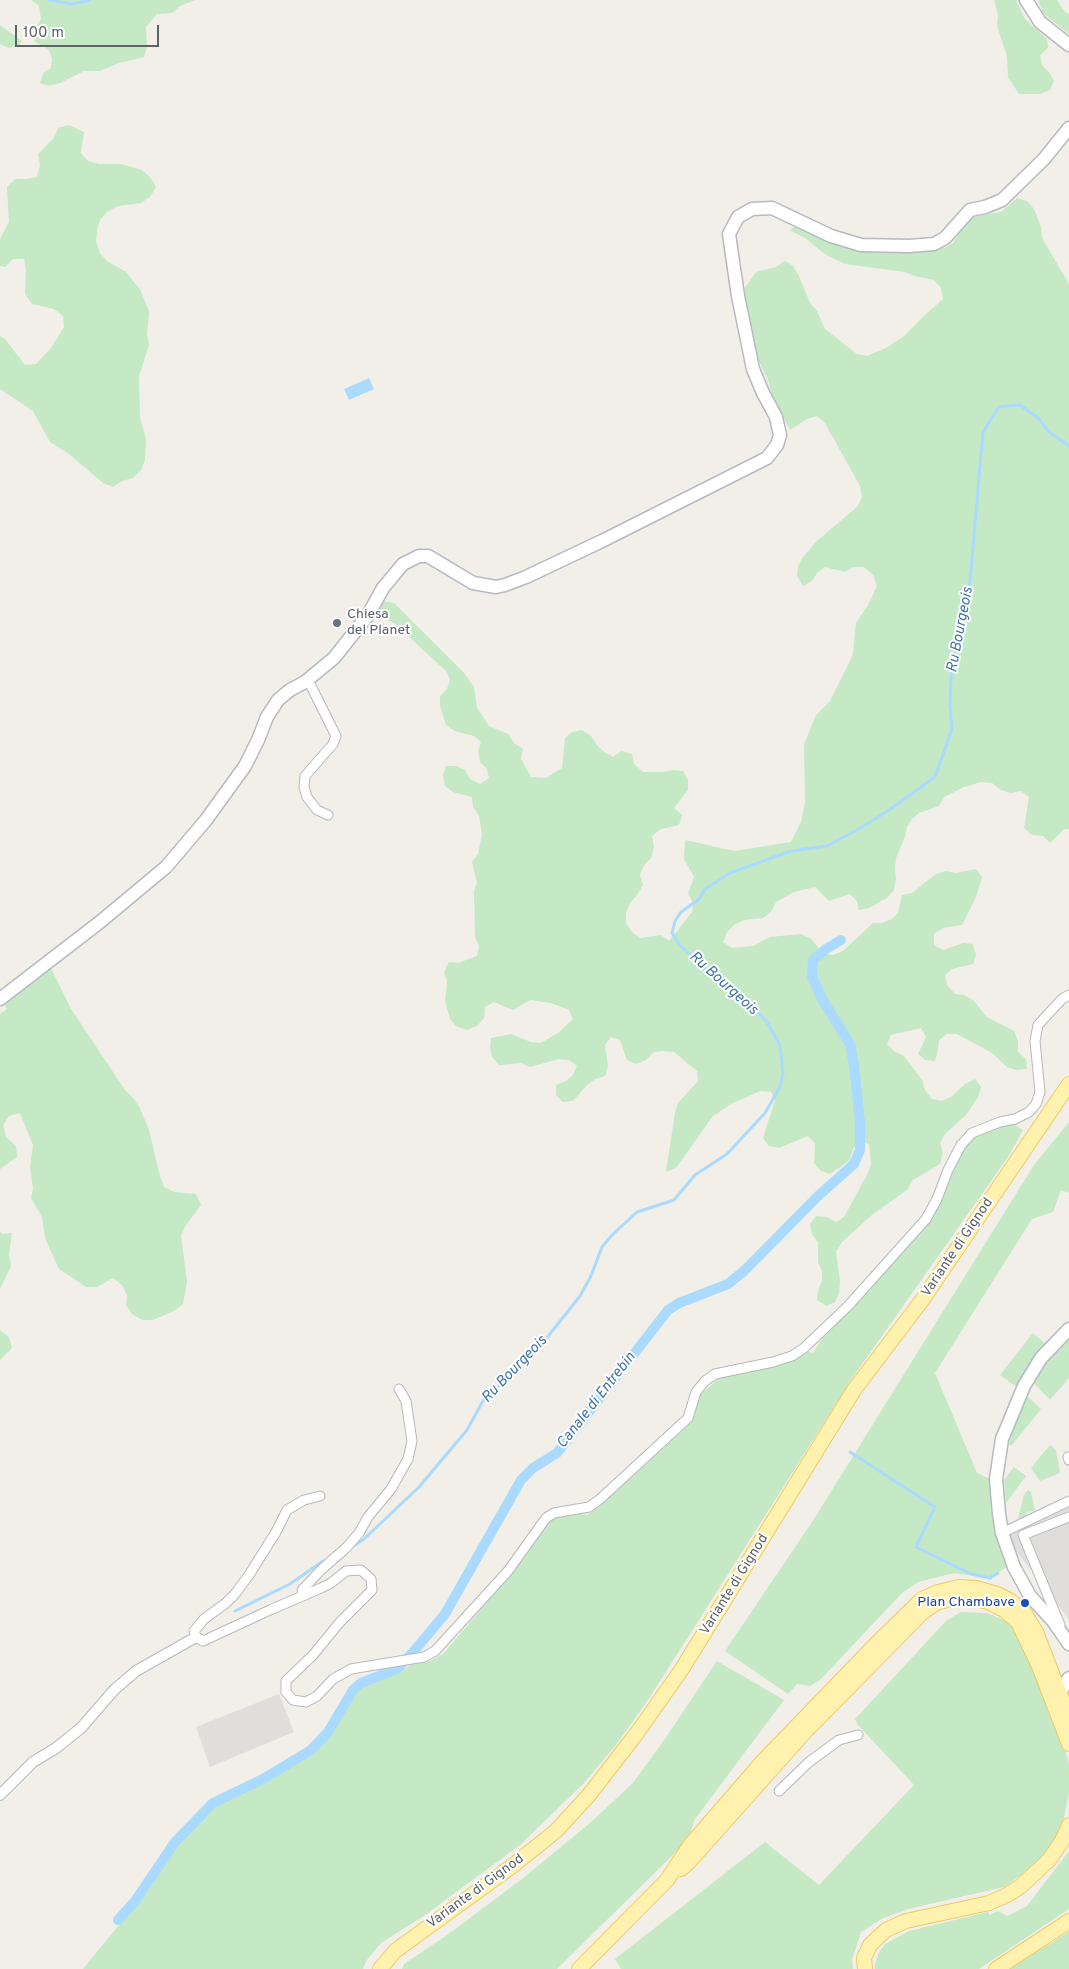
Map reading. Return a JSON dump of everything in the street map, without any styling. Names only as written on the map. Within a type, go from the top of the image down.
[{"type":"main road","points":[[1026,0],[1040,22],[1069,46]]},
{"type":"main road","points":[[0,999],[100,922],[166,867],[206,820],[245,766],[267,717],[278,700],[290,690],[308,680],[334,658],[368,615],[383,588],[403,564],[418,556],[428,556],[472,583],[496,587],[504,586],[602,541],[767,458],[777,445],[780,435],[776,417],[763,393],[754,369],[738,296],[729,234],[738,218],[752,209],[772,208],[831,236],[861,244],[909,246],[934,244],[945,238],[970,210],[986,207],[1002,200],[1044,159],[1069,128]]},
{"type":"main road","name":"Variante di Gignod","points":[[380,1969],[395,1951],[504,1872],[556,1831],[589,1795],[637,1733],[682,1669],[854,1390],[924,1299],[1069,1084]]},
{"type":"main road","name":"Variante di Gignod","points":[[1028,1146],[1069,1102]]},
{"type":"main road","points":[[1067,1642],[1053,1622],[1030,1596],[1014,1567],[1002,1533],[996,1479],[1002,1439],[1024,1386],[1042,1358],[1069,1329]]},
{"type":"main road","points":[[667,1880],[691,1844],[762,1761],[922,1599],[938,1592],[959,1587],[976,1588],[997,1594],[1011,1601],[1025,1614],[1036,1632],[1069,1717]]},
{"type":"main road","points":[[579,1969],[667,1880],[689,1862],[804,1733],[922,1613],[936,1604],[954,1598],[970,1598],[988,1602],[1004,1610],[1018,1622],[1039,1666],[1069,1743]]},
{"type":"main road","points":[[1047,1661],[1054,1673],[1062,1675],[1069,1671]]},
{"type":"main road","points":[[1069,1678],[1058,1699],[1068,1725],[1069,1743]]},
{"type":"main road","points":[[864,1969],[864,1958],[870,1945],[886,1930],[906,1921],[988,1903],[1021,1886],[1049,1860],[1062,1841],[1069,1825]]},
{"type":"main road","points":[[996,1969],[1069,1921]]},
{"type":"street","points":[[308,680],[336,736],[333,744],[305,776],[304,787],[307,798],[316,810],[328,815]]},
{"type":"street","points":[[320,1496],[304,1500],[287,1510],[276,1532],[249,1575],[226,1603],[197,1626],[194,1631],[196,1637],[203,1641],[332,1583],[346,1571],[361,1570],[371,1579],[372,1590],[340,1622],[313,1655],[286,1681],[286,1692],[293,1700],[306,1702],[317,1696],[333,1679],[351,1670],[424,1657],[442,1645],[508,1571],[546,1518],[554,1513],[589,1507],[624,1478],[688,1418],[696,1392],[705,1381],[716,1374],[792,1356],[804,1348],[848,1306],[926,1219],[937,1200],[948,1170],[961,1146],[972,1133],[1000,1122],[1016,1119],[1029,1112],[1036,1104],[1040,1092],[1035,1041],[1038,1026],[1062,999],[1069,995]]},
{"type":"street","points":[[303,1595],[302,1590],[347,1547],[359,1532],[368,1517],[391,1489],[408,1459],[412,1441],[406,1401],[399,1389]]},
{"type":"street","points":[[1002,1533],[1069,1501]]},
{"type":"street","points":[[1067,1642],[1023,1535],[1069,1517]]},
{"type":"street","points":[[0,1795],[33,1762],[56,1748],[81,1728],[114,1690],[136,1671],[196,1637]]},
{"type":"street","points":[[779,1791],[809,1762],[839,1740],[858,1735]]},
{"type":"shaded area","points":[[1069,1503],[1069,1619],[1002,1533]]},
{"type":"shaded area","points":[[279,1694],[294,1732],[210,1767],[196,1727]]},
{"type":"green space","points":[[31,0],[195,0],[180,6],[172,13],[157,14],[146,27],[147,47],[144,57],[119,63],[100,71],[84,71],[60,83],[49,86],[40,83],[43,73],[51,68],[52,58],[48,49],[35,42],[33,32],[41,19],[39,6]]},
{"type":"green space","points":[[994,0],[1016,0],[1025,19],[1047,39],[1048,48],[1040,55],[1042,65],[1054,81],[1050,90],[1040,94],[1019,94],[1008,77],[1007,56],[997,26],[998,15]]},
{"type":"green space","points":[[1038,0],[1057,0],[1065,12],[1069,14],[1069,34],[1043,13]]},
{"type":"green space","points":[[0,25],[22,41],[19,45],[9,48],[0,44]]},
{"type":"green space","points":[[69,125],[84,132],[81,153],[88,161],[99,164],[121,164],[142,170],[150,177],[156,187],[150,197],[141,203],[118,206],[107,212],[100,220],[97,230],[96,241],[100,253],[107,261],[126,272],[140,289],[149,312],[147,334],[149,345],[139,376],[140,418],[146,439],[145,460],[141,470],[133,478],[122,481],[113,487],[103,483],[69,454],[50,442],[33,411],[0,389],[0,336],[5,339],[25,365],[36,364],[51,348],[64,327],[63,316],[54,309],[32,304],[25,294],[26,270],[24,259],[13,259],[5,267],[0,266],[0,239],[9,222],[7,187],[15,179],[37,177],[40,165],[38,154],[54,138],[58,128]]},
{"type":"green space","points":[[1017,198],[1027,201],[1034,209],[1041,227],[1042,238],[1069,284],[1069,829],[1064,829],[1050,843],[1043,836],[1032,835],[1024,828],[1029,797],[1021,791],[1011,793],[1001,790],[992,783],[982,782],[964,787],[944,797],[939,806],[919,813],[912,819],[907,827],[896,858],[894,890],[887,898],[869,908],[859,910],[857,901],[850,894],[829,901],[815,887],[794,892],[776,902],[771,912],[763,918],[744,920],[734,925],[727,932],[723,942],[732,948],[753,946],[770,937],[801,934],[811,939],[824,954],[833,955],[843,951],[873,923],[882,923],[892,919],[898,913],[902,895],[912,893],[936,874],[946,871],[956,873],[976,869],[982,877],[976,897],[962,925],[943,928],[934,934],[934,945],[943,950],[963,943],[973,944],[976,955],[973,964],[952,969],[945,975],[947,985],[955,994],[964,995],[973,1000],[987,1017],[1014,1031],[1018,1041],[1018,1052],[1026,1059],[1027,1069],[1016,1070],[1007,1067],[992,1053],[957,1034],[947,1034],[939,1040],[935,1061],[925,1060],[918,1054],[926,1037],[921,1028],[891,1035],[887,1044],[894,1051],[904,1056],[922,1080],[925,1090],[932,1099],[942,1101],[951,1097],[965,1084],[975,1079],[981,1087],[978,1097],[966,1115],[945,1134],[940,1143],[943,1153],[940,1164],[913,1180],[907,1190],[873,1214],[842,1242],[836,1251],[840,1282],[839,1293],[835,1302],[826,1306],[817,1300],[818,1290],[822,1281],[822,1271],[818,1262],[818,1242],[812,1234],[810,1224],[816,1216],[827,1217],[836,1222],[844,1217],[868,1173],[871,1164],[869,1144],[859,1141],[853,1149],[849,1161],[830,1174],[821,1171],[814,1163],[815,1143],[808,1136],[779,1148],[769,1146],[763,1138],[775,1100],[771,1092],[760,1091],[731,1104],[713,1116],[676,1168],[666,1172],[678,1103],[698,1081],[697,1071],[674,1052],[654,1052],[646,1060],[636,1064],[627,1060],[620,1040],[611,1037],[605,1045],[608,1066],[605,1076],[595,1079],[587,1085],[573,1101],[563,1102],[556,1095],[556,1085],[566,1081],[573,1075],[577,1066],[569,1060],[559,1059],[530,1067],[521,1063],[499,1065],[492,1057],[490,1048],[491,1038],[511,1034],[531,1042],[541,1043],[558,1033],[573,1019],[569,1010],[551,1003],[530,1000],[513,1010],[494,1002],[485,1007],[484,1018],[477,1026],[467,1030],[456,1026],[450,1019],[445,1001],[447,981],[444,972],[449,962],[458,963],[477,956],[479,946],[475,937],[474,891],[477,882],[472,862],[478,854],[482,835],[479,816],[473,807],[472,797],[453,792],[445,786],[443,775],[446,766],[456,766],[465,770],[470,779],[480,784],[489,778],[487,769],[480,762],[478,751],[481,742],[474,736],[455,731],[446,725],[440,706],[440,696],[447,689],[450,679],[446,671],[394,623],[384,619],[380,609],[384,601],[394,603],[464,673],[474,687],[477,708],[489,726],[508,734],[514,743],[523,749],[521,759],[531,777],[546,778],[562,768],[565,738],[572,732],[582,730],[591,736],[604,752],[613,757],[621,751],[632,754],[634,764],[643,772],[683,771],[688,780],[688,790],[674,808],[682,815],[679,825],[661,829],[652,836],[654,847],[651,858],[644,865],[640,875],[643,885],[630,903],[626,913],[626,923],[632,932],[640,938],[661,935],[669,941],[692,912],[693,903],[688,893],[694,877],[684,859],[685,840],[734,851],[791,842],[801,822],[805,803],[804,744],[816,715],[830,701],[849,663],[853,654],[856,623],[868,605],[877,586],[873,575],[864,567],[853,567],[845,572],[825,567],[817,573],[812,581],[803,586],[797,576],[798,566],[803,557],[817,541],[858,506],[862,497],[860,486],[825,423],[817,416],[807,419],[790,430],[771,393],[769,382],[755,353],[744,289],[756,272],[776,267],[785,261],[793,266],[799,276],[810,303],[817,311],[825,329],[857,354],[867,356],[886,348],[903,337],[943,299],[941,288],[934,280],[905,272],[845,264],[826,255],[805,238],[790,230],[795,226],[817,234],[944,248],[953,243],[964,224],[971,217],[1001,212]]},
{"type":"green space","points":[[51,968],[71,1009],[125,1090],[140,1108],[149,1130],[164,1187],[174,1192],[196,1194],[201,1205],[181,1235],[187,1282],[183,1304],[174,1311],[153,1320],[142,1320],[132,1314],[126,1305],[127,1295],[122,1285],[113,1278],[97,1287],[86,1287],[59,1269],[45,1238],[42,1217],[31,1198],[33,1188],[30,1167],[33,1145],[20,1113],[9,1116],[3,1125],[6,1137],[16,1146],[17,1157],[0,1169],[0,1014],[7,1009],[3,1003],[44,970]]},
{"type":"green space","points":[[1069,1122],[1069,1193],[1061,1190],[1053,1212],[1032,1219],[935,1373],[977,1473],[990,1479],[991,1514],[1011,1564],[990,1578],[954,1573],[918,1582],[902,1593],[821,1679],[810,1686],[797,1684],[788,1694],[725,1651],[814,1519],[1034,1165]]},
{"type":"green space","points":[[1014,1124],[1023,1130],[1008,1157],[853,1377],[650,1697],[616,1745],[584,1783],[520,1845],[425,1915],[381,1943],[366,1961],[363,1969],[83,1969],[132,1909],[163,1863],[213,1806],[224,1799],[247,1790],[309,1755],[322,1743],[332,1729],[356,1689],[365,1684],[397,1674],[410,1665],[430,1661],[443,1654],[522,1561],[541,1532],[554,1518],[571,1512],[587,1515],[600,1506],[692,1422],[699,1396],[719,1376],[742,1373],[784,1362],[807,1351],[813,1353],[822,1339],[927,1223],[939,1205],[964,1147],[973,1137]]},
{"type":"green space","points":[[0,1232],[2,1234],[12,1233],[9,1255],[11,1266],[0,1289]]},
{"type":"green space","points":[[0,1330],[9,1337],[12,1348],[0,1360]]},
{"type":"green space","points":[[1033,1333],[1047,1345],[1018,1388],[1000,1375]]},
{"type":"green space","points":[[1067,1339],[1069,1341],[1069,1378],[1050,1400],[1033,1382],[1046,1360]]},
{"type":"green space","points":[[1026,1395],[1041,1409],[1012,1445],[1009,1445],[1015,1422]]},
{"type":"green space","points":[[1050,1445],[1056,1450],[1060,1473],[1040,1481],[1031,1468]]},
{"type":"green space","points":[[1014,1467],[1026,1476],[1006,1503],[1004,1480]]},
{"type":"green space","points":[[1028,1490],[1031,1492],[1035,1511],[1026,1512],[1027,1518],[1018,1518],[1024,1495]]},
{"type":"green space","points":[[961,1612],[987,1613],[1009,1622],[1027,1652],[1060,1733],[1069,1764],[1069,1793],[1062,1827],[1040,1862],[1004,1887],[908,1909],[883,1918],[861,1932],[852,1960],[853,1969],[621,1969],[615,1959],[765,1842],[819,1885],[914,1785],[858,1725],[855,1719],[946,1621]]},
{"type":"green space","points":[[717,1661],[784,1700],[695,1819],[687,1841],[557,1969],[402,1969],[404,1964],[450,1933],[522,1879],[590,1823],[633,1783]]},
{"type":"green space","points":[[1069,1851],[1069,1909],[979,1969],[875,1969],[878,1954],[885,1944],[909,1931],[988,1912],[990,1915],[998,1911],[1007,1916],[1027,1906]]},
{"type":"green space","points":[[1069,1931],[1069,1969],[1008,1969],[1053,1942]]},
{"type":"water","points":[[369,378],[374,389],[349,400],[344,389]]},
{"type":"waterway","points":[[49,0],[72,4],[90,0]]},
{"type":"waterway","name":"Ru Bourgeois","points":[[355,1545],[363,1540],[419,1487],[467,1430],[484,1399],[534,1354],[580,1296],[591,1276],[602,1247],[612,1235],[637,1212],[674,1200],[695,1175],[727,1154],[765,1113],[780,1087],[783,1073],[780,1045],[768,1024],[752,1005],[719,982],[678,943],[672,933],[675,921],[681,912],[699,899],[705,889],[730,873],[791,851],[827,846],[889,810],[935,777],[952,729],[950,706],[951,679],[955,650],[969,592],[983,432],[999,407],[1020,405],[1038,418],[1048,431],[1069,446]]},
{"type":"waterway","name":"Canale di Entrebin","points":[[118,1920],[135,1901],[175,1842],[213,1803],[263,1779],[311,1750],[328,1732],[353,1690],[361,1683],[397,1669],[415,1650],[445,1614],[521,1480],[533,1468],[557,1453],[668,1310],[679,1303],[728,1284],[744,1271],[818,1196],[854,1164],[860,1150],[860,1122],[850,1044],[822,999],[812,976],[813,960],[841,940]]},
{"type":"waterway","points":[[850,1452],[935,1507],[916,1547],[971,1574],[990,1578],[998,1573]]},
{"type":"waterway","name":"Ru Bourgeois","points":[[235,1611],[290,1584],[323,1561]]},
{"type":"place","name":"Chiesa del Planet","points":[[337,623]]},
{"type":"place","name":"Plan Chambave","points":[[1025,1603]]}]
